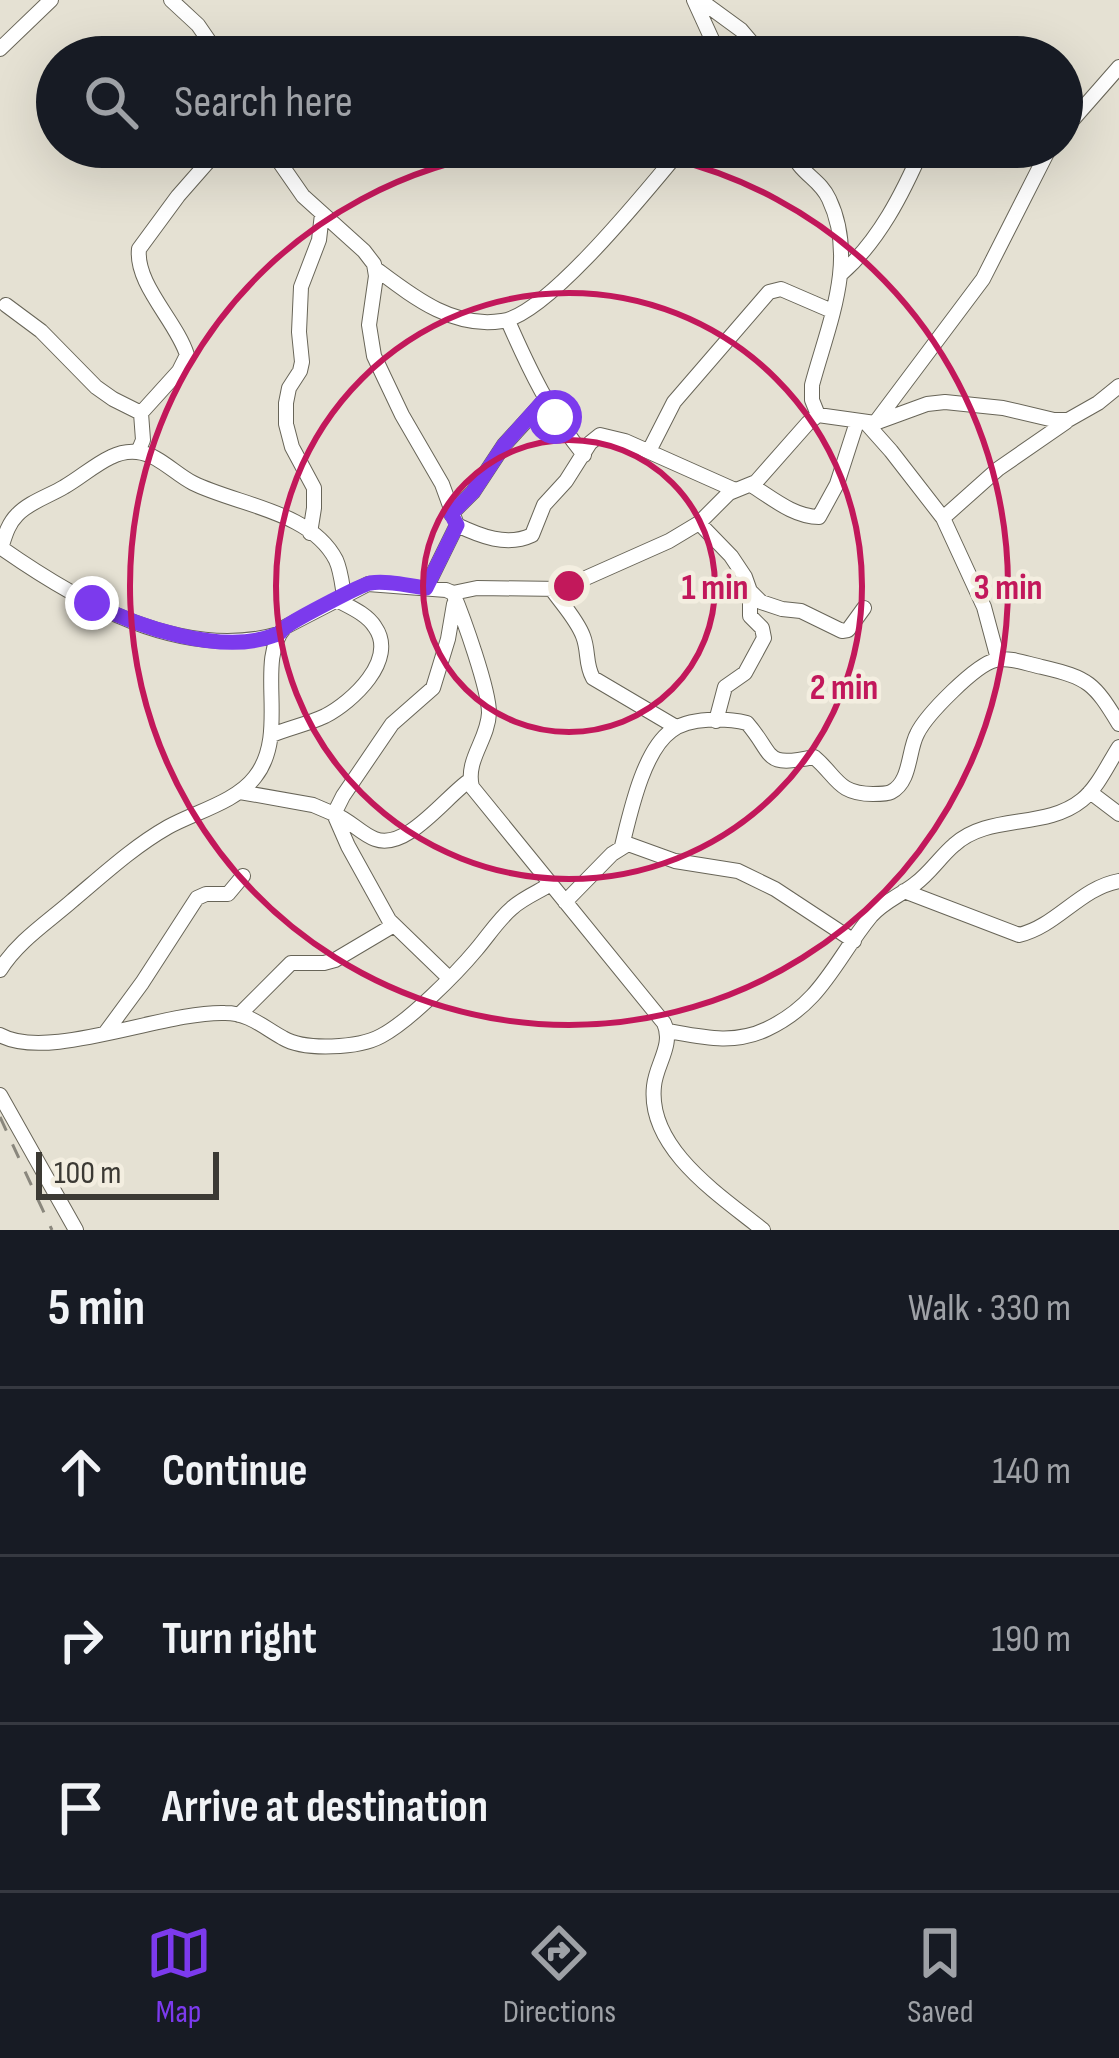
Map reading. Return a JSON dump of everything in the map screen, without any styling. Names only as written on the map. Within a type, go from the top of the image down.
[{"type":"street","points":[[0,50],[51,0]]},
{"type":"street","points":[[171,0],[206,36]]},
{"type":"street","points":[[697,0],[712,36]]},
{"type":"street","points":[[697,0],[746,36]]},
{"type":"street","points":[[1083,108],[1119,67]]},
{"type":"street","points":[[138,452],[143,440],[141,413],[187,356],[143,274],[139,249],[203,168]]},
{"type":"street","points":[[283,168],[295,187],[371,258],[376,269],[429,307],[484,322],[508,321],[547,294],[607,237],[664,168]]},
{"type":"street","points":[[800,168],[830,199],[840,237],[842,274],[812,385],[818,415]]},
{"type":"street","points":[[842,274],[872,242],[913,168]]},
{"type":"street","points":[[376,269],[369,325],[374,356],[442,484],[454,519],[495,539],[525,539],[536,528],[544,505],[600,435],[743,487],[811,518],[819,517],[866,423],[983,279],[1038,168]]},
{"type":"street","points":[[310,533],[314,488],[292,447],[286,403],[302,362],[301,287],[319,240],[322,214]]},
{"type":"street","points":[[649,451],[682,392],[770,292],[781,289],[832,311]]},
{"type":"street","points":[[6,305],[41,331],[96,387],[141,413]]},
{"type":"street","points":[[508,321],[545,399],[584,455]]},
{"type":"street","points":[[943,518],[1006,463],[1119,386]]},
{"type":"street","points":[[426,588],[454,519],[504,445],[545,399]]},
{"type":"street","points":[[0,970],[31,935],[136,847],[240,792],[257,775],[272,735],[272,658],[279,634],[291,623],[368,584],[454,595],[489,588],[553,591],[581,582],[699,523],[722,497],[760,479],[818,415],[866,423],[945,402],[1068,420]]},
{"type":"street","points":[[866,423],[943,518],[984,607],[998,659]]},
{"type":"street","points":[[272,735],[328,714],[348,700],[374,672],[380,647],[376,627],[340,598],[336,560],[310,533],[278,512],[189,482],[138,452],[108,458],[28,506],[8,527],[0,548],[92,603],[153,628],[235,641],[279,634]]},
{"type":"street","points":[[699,523],[739,567],[750,591],[750,616],[762,628],[764,638],[745,674],[725,687],[716,721]]},
{"type":"street","points":[[553,591],[580,629],[593,678],[676,727]]},
{"type":"street","points":[[750,591],[770,606],[801,611],[842,631],[848,630],[864,608]]},
{"type":"street","points":[[454,595],[489,709],[470,780],[479,798],[668,1031],[653,1093],[665,1136],[682,1162],[764,1230]]},
{"type":"street","points":[[334,814],[392,724],[433,688],[448,639],[454,595]]},
{"type":"street","points":[[565,902],[622,846],[646,770],[663,738],[676,727],[716,721],[747,723],[764,749],[781,761],[809,757],[818,760],[849,792],[886,793],[903,777],[923,724],[973,674],[998,659],[1087,682],[1119,724]]},
{"type":"street","points":[[668,1031],[738,1039],[799,1011],[876,910],[922,878],[951,847],[968,834],[991,826],[1070,808],[1090,792],[1119,747]]},
{"type":"street","points":[[240,792],[313,806],[349,820],[379,841],[395,839],[422,823],[470,780]]},
{"type":"street","points":[[1090,792],[1119,814]]},
{"type":"street","points":[[334,814],[394,925],[449,978]]},
{"type":"street","points":[[622,846],[739,871],[854,941]]},
{"type":"street","points":[[106,1032],[197,898],[228,894],[243,876]]},
{"type":"street","points":[[904,891],[1018,935],[1094,887],[1119,881]]},
{"type":"street","points":[[0,1036],[11,1042],[52,1044],[199,1013],[250,1018],[297,1044],[310,1046],[376,1039],[449,978],[511,909],[551,884]]},
{"type":"street","points":[[239,1015],[291,962],[335,960],[394,925]]},
{"type":"street","points":[[0,1095],[76,1230]]},
{"type":"railway","points":[[0,1117],[52,1230]]},
{"type":"route","points":[[92,603],[168,632],[247,641],[279,634],[291,623],[368,584],[426,588],[457,525],[451,514],[545,399],[555,417]]}]
